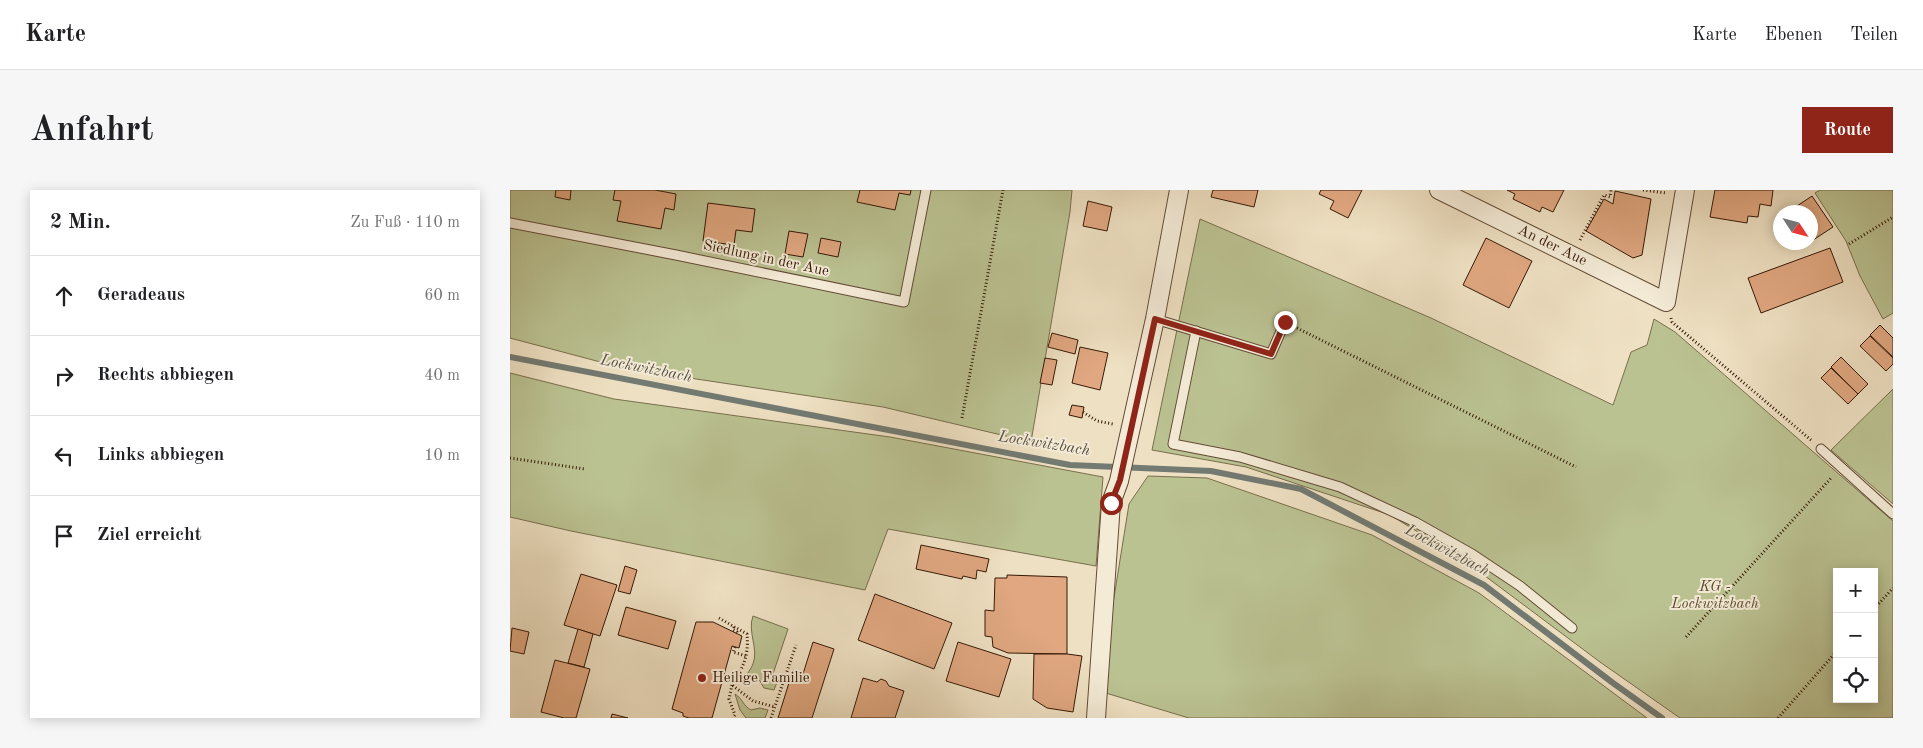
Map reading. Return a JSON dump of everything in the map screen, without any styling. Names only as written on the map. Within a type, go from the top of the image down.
[{"type":"street","points":[[1096,718],[1111,503],[1120,480],[1155,319],[1179,190]]},
{"type":"street","name":"An der Aue","points":[[1438,190],[1666,302]]},
{"type":"street","points":[[1666,302],[1685,190]]},
{"type":"lane","name":"Siedlung in der Aue","points":[[510,223],[904,302],[926,190]]},
{"type":"lane","points":[[1155,319],[1271,354],[1285,322]]},
{"type":"lane","points":[[1196,331],[1173,444],[1240,457],[1340,488],[1407,518],[1472,554],[1520,586],[1572,628]]},
{"type":"lane","points":[[1821,449],[1893,514]]},
{"type":"path","points":[[962,418],[1004,190]]},
{"type":"path","points":[[1571,256],[1604,195],[1610,197],[1611,190]]},
{"type":"path","points":[[1849,244],[1893,217]]},
{"type":"path","points":[[1666,302],[1672,322],[1821,449]]},
{"type":"path","points":[[1285,322],[1576,467]]},
{"type":"path","points":[[1083,412],[1097,421]]},
{"type":"path","points":[[510,458],[585,469]]},
{"type":"path","points":[[1686,637],[1841,467]]},
{"type":"path","points":[[1878,605],[1893,588]]},
{"type":"path","points":[[719,618],[747,634],[748,646],[745,663],[732,685],[729,699],[735,715],[733,718]]},
{"type":"path","points":[[734,627],[733,630],[737,634]]},
{"type":"path","points":[[771,718],[796,645]]},
{"type":"path","points":[[735,647],[733,652],[746,656]]},
{"type":"path","points":[[1778,718],[1833,656]]},
{"type":"path","points":[[732,685],[753,701],[775,707]]},
{"type":"green space","points":[[510,190],[1072,190],[1070,212],[1031,442],[883,407],[623,368],[510,338]]},
{"type":"green space","points":[[1820,190],[1893,190],[1893,313],[1883,319],[1860,276],[1846,241],[1815,193]]},
{"type":"green space","name":"KG - Lockwitzbach","points":[[1200,219],[1431,318],[1613,405],[1631,352],[1647,345],[1654,319],[1675,332],[1893,521],[1893,718],[1680,718],[1600,662],[1461,558],[1390,515],[1246,467],[1152,450]]},
{"type":"green space","points":[[510,373],[614,399],[890,437],[1103,477],[1096,566],[888,529],[865,590],[510,517]]},
{"type":"green space","points":[[1893,389],[1893,504],[1831,450]]},
{"type":"green space","points":[[1148,476],[1207,478],[1372,535],[1479,593],[1647,718],[1189,718],[1099,691],[1129,504]]},
{"type":"green space","points":[[753,616],[788,629],[773,674],[779,677],[774,690],[764,688],[756,677],[744,679],[752,666],[755,652],[751,628]]},
{"type":"green space","points":[[735,694],[751,710],[760,708],[768,710],[765,718],[746,718],[740,710]]},
{"type":"building","points":[[556,190],[571,190],[570,200],[555,197]]},
{"type":"building","points":[[615,190],[655,190],[676,194],[674,210],[665,208],[661,229],[617,221],[621,201],[613,200]]},
{"type":"building","points":[[860,190],[911,190],[910,195],[899,193],[895,210],[857,202]]},
{"type":"building","points":[[1213,190],[1258,190],[1254,207],[1211,197]]},
{"type":"building","points":[[1321,190],[1362,190],[1348,218],[1330,209],[1334,201],[1319,194]]},
{"type":"building","points":[[1507,190],[1564,190],[1553,212],[1542,207],[1540,212],[1513,199],[1515,194]]},
{"type":"building","points":[[1715,190],[1773,190],[1771,206],[1760,204],[1758,217],[1748,216],[1747,223],[1710,217]]},
{"type":"building","points":[[1615,191],[1651,199],[1642,255],[1633,258],[1586,231],[1604,199],[1613,204]]},
{"type":"building","points":[[1812,196],[1833,227],[1818,237],[1818,205],[1798,205]]},
{"type":"building","points":[[1088,201],[1112,207],[1107,231],[1083,226]]},
{"type":"building","points":[[708,203],[755,209],[752,232],[736,230],[734,245],[703,241]]},
{"type":"building","points":[[789,231],[808,234],[803,257],[785,254]]},
{"type":"building","points":[[821,238],[841,242],[838,257],[818,253]]},
{"type":"building","points":[[1486,238],[1532,261],[1509,308],[1463,285]]},
{"type":"building","points":[[1830,248],[1843,282],[1761,313],[1748,278]]},
{"type":"building","points":[[1880,325],[1893,338],[1893,357],[1870,335]]},
{"type":"building","points":[[1052,333],[1078,340],[1075,354],[1048,347]]},
{"type":"building","points":[[1870,336],[1893,358],[1893,364],[1886,371],[1860,346]]},
{"type":"building","points":[[1080,347],[1108,353],[1100,390],[1072,383]]},
{"type":"building","points":[[1841,357],[1868,384],[1858,394],[1831,367]]},
{"type":"building","points":[[1045,358],[1057,360],[1052,385],[1040,383]]},
{"type":"building","points":[[1831,368],[1858,394],[1848,404],[1821,378]]},
{"type":"building","points":[[1072,405],[1084,407],[1082,418],[1069,415]]},
{"type":"building","points":[[921,545],[989,559],[986,572],[977,570],[976,579],[963,576],[962,579],[916,569]]},
{"type":"building","points":[[625,566],[637,570],[630,594],[618,591]]},
{"type":"building","points":[[581,574],[617,585],[600,636],[564,625]]},
{"type":"building","points":[[1007,575],[1067,577],[1067,654],[1008,653],[993,647],[992,637],[985,636],[985,610],[994,611],[995,578],[1007,578]]},
{"type":"building","points":[[875,594],[952,623],[934,669],[858,640]]},
{"type":"building","points":[[626,607],[676,621],[668,649],[618,635]]},
{"type":"building","name":"Heilige Familie","points":[[696,622],[713,622],[742,636],[739,648],[732,646],[712,718],[689,718],[683,716],[683,713],[672,709]]},
{"type":"building","points":[[512,628],[529,632],[524,654],[510,651]]},
{"type":"building","points":[[578,629],[593,634],[584,667],[568,663]]},
{"type":"building","points":[[813,642],[834,649],[812,718],[778,718],[793,670],[803,674]]},
{"type":"building","points":[[958,642],[1011,659],[999,697],[946,681]]},
{"type":"building","points":[[1034,654],[1082,656],[1073,712],[1047,708],[1033,699]]},
{"type":"building","points":[[555,660],[590,669],[576,718],[564,718],[541,712]]},
{"type":"building","points":[[863,678],[877,682],[881,679],[886,681],[889,686],[904,691],[895,718],[851,718]]},
{"type":"building","points":[[612,714],[628,718],[611,718]]},
{"type":"waterway","name":"Lockwitzbach","points":[[510,357],[1070,465],[1211,471],[1301,489],[1484,585],[1662,718]]},
{"type":"place","name":"Heilige Familie","points":[[702,678]]},
{"type":"route","points":[[1111,503],[1120,480],[1155,319],[1271,354],[1285,322]]}]
